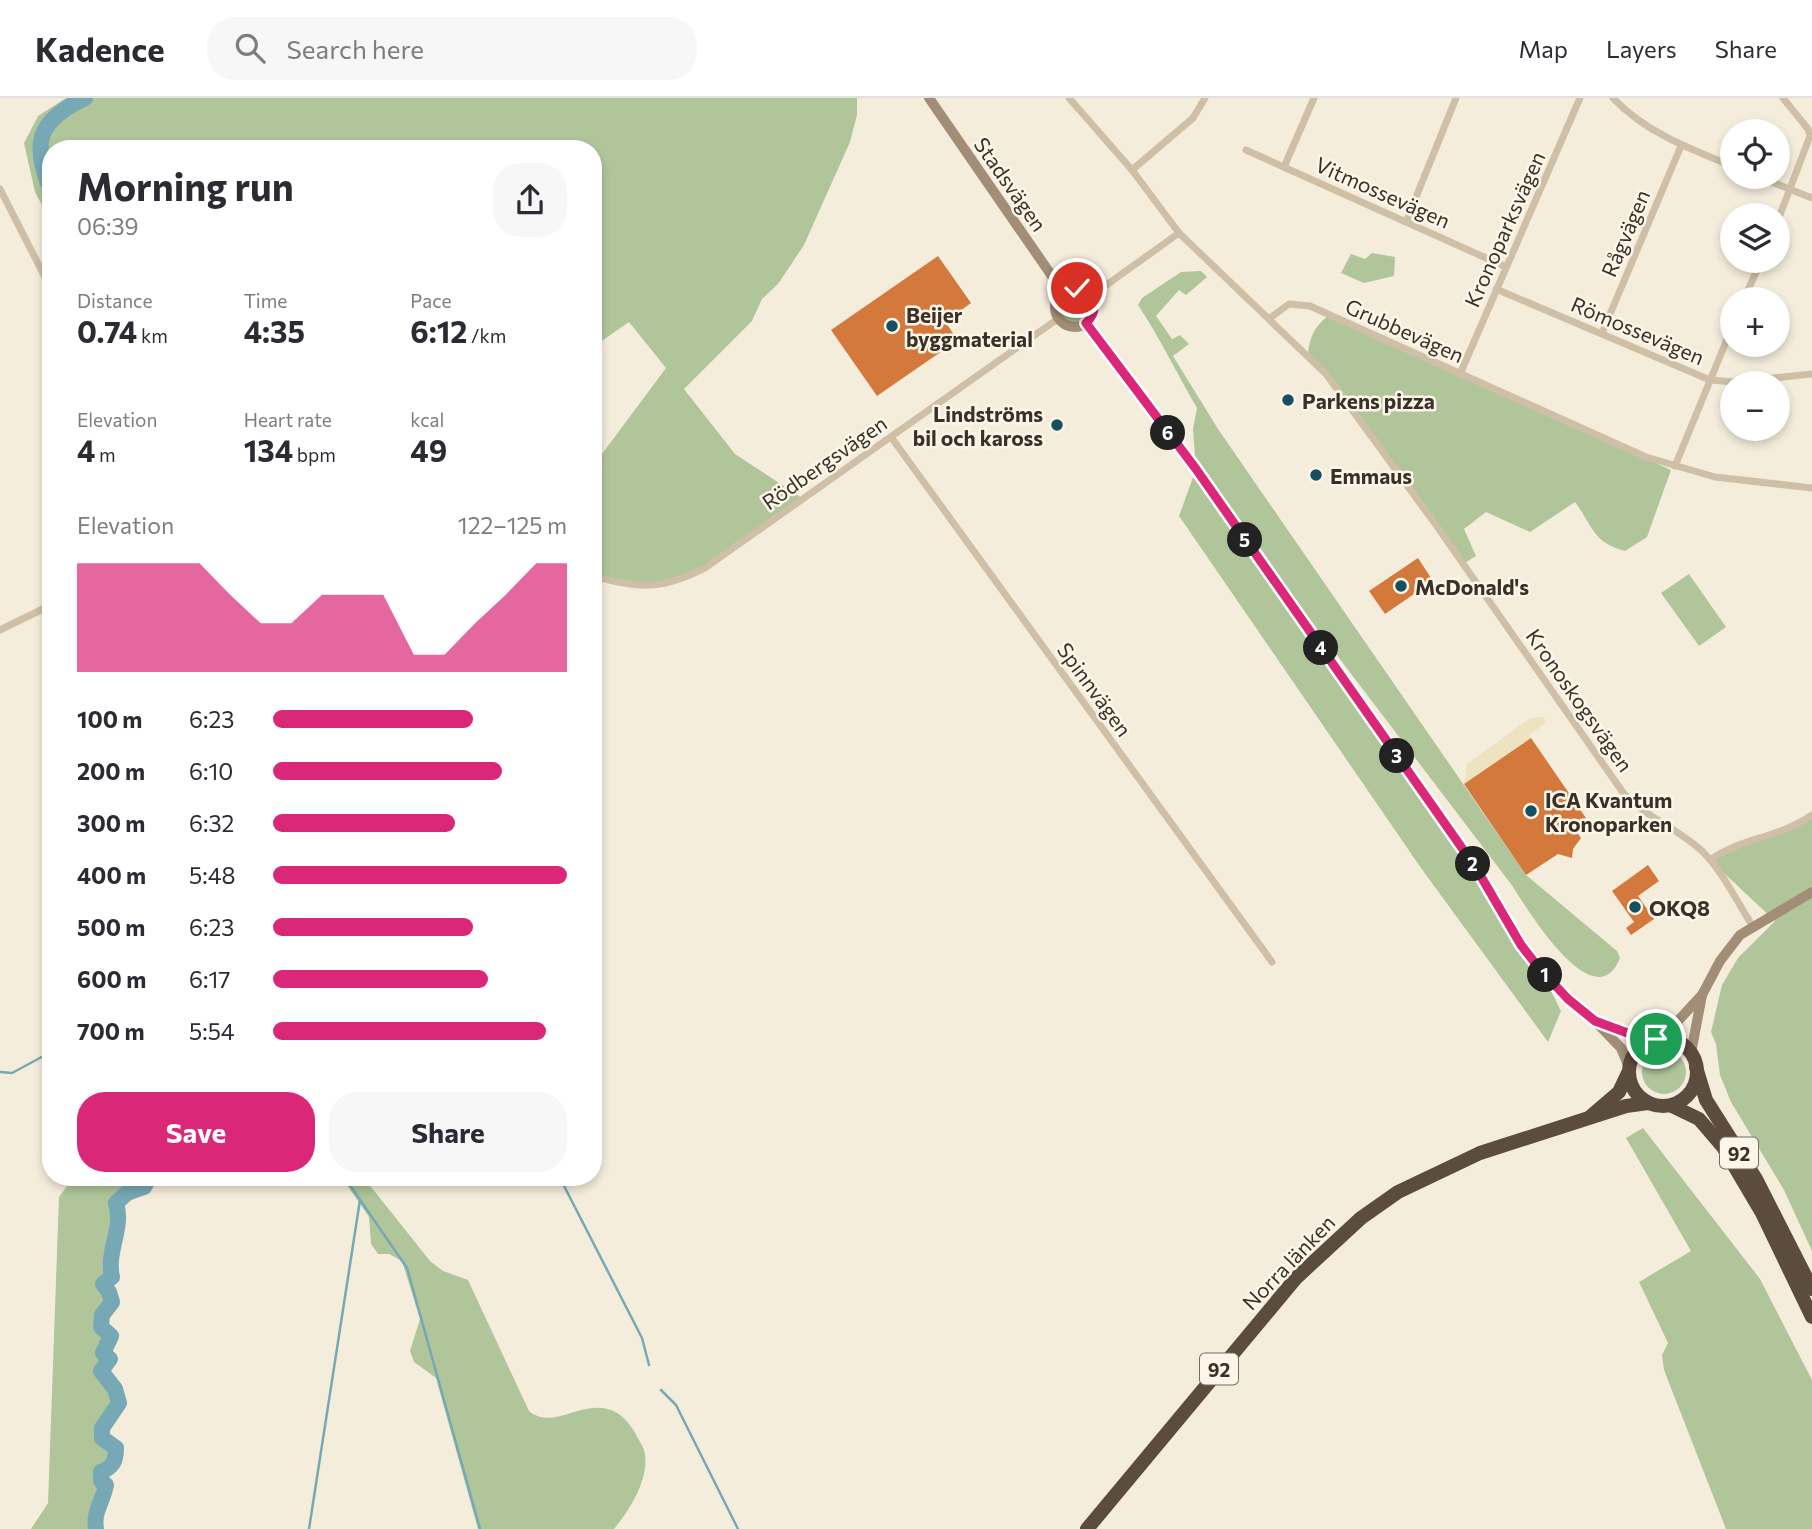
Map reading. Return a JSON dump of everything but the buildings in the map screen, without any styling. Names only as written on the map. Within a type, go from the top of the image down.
[{"type":"highway","points":[[1659,1038],[1672,1039],[1693,1060],[1692,1088],[1680,1102],[1672,1106]]},
{"type":"highway","name":"92","points":[[1629,1070],[1640,1049],[1659,1038]]},
{"type":"highway","name":"92","points":[[1693,1060],[1706,1100],[1756,1179],[1812,1289]]},
{"type":"highway","points":[[1629,1070],[1639,1095],[1648,1103]]},
{"type":"highway","name":"Norra länken","points":[[1587,1119],[1619,1092],[1629,1070]]},
{"type":"highway","name":"92","points":[[1648,1103],[1672,1106],[1699,1119],[1723,1147],[1762,1213],[1812,1317]]},
{"type":"highway","name":"Norra länken","points":[[1087,1529],[1296,1278],[1362,1218],[1398,1192],[1480,1153],[1626,1105],[1648,1103]]},
{"type":"main road","name":"Stadsvägen","points":[[929,98],[1063,292]]},
{"type":"main road","points":[[1077,288],[1091,296],[1094,314],[1086,323],[1072,327],[1059,318],[1056,302],[1063,292],[1077,288]]},
{"type":"main road","points":[[1086,323],[1196,469],[1476,868],[1521,945],[1554,985],[1621,1048],[1629,1070]]},
{"type":"main road","points":[[1595,1021],[1633,1035],[1659,1038],[1702,995],[1720,961],[1740,935],[1752,925],[1812,892]]},
{"type":"main road","points":[[1693,1060],[1702,995]]},
{"type":"street","points":[[1069,98],[1132,170],[1180,233],[1270,318]]},
{"type":"street","points":[[1132,170],[1193,118],[1205,98]]},
{"type":"street","points":[[1284,167],[1314,98]]},
{"type":"street","points":[[1406,222],[1456,98]]},
{"type":"street","name":"Kronoparksvägen","points":[[1460,374],[1580,98]]},
{"type":"street","points":[[1612,98],[1637,119],[1681,146],[1720,161]]},
{"type":"street","points":[[1783,98],[1808,129],[1810,136],[1785,203]]},
{"type":"street","name":"Rågvägen","points":[[1602,333],[1681,146]]},
{"type":"street","name":"Vitmossevägen","points":[[1246,150],[1506,267]]},
{"type":"street","points":[[0,189],[42,271]]},
{"type":"street","points":[[1791,189],[1812,198]]},
{"type":"street","points":[[1091,296],[1180,233]]},
{"type":"street","name":"Römossevägen","points":[[1496,289],[1710,380],[1734,382],[1812,374]]},
{"type":"street","name":"Grubbevägen","points":[[1270,318],[1283,306],[1301,304],[1646,457],[1715,477],[1812,488]]},
{"type":"street","name":"Rödbergsvägen","points":[[602,578],[646,587],[680,581],[705,568],[1059,318]]},
{"type":"street","name":"Kronoskogsvägen","points":[[1270,318],[1326,374],[1342,394],[1623,794],[1651,818],[1678,833],[1710,860],[1752,925]]},
{"type":"street","points":[[1675,466],[1720,356]]},
{"type":"street","name":"Spinnvägen","points":[[891,437],[1272,962]]},
{"type":"street","points":[[0,630],[42,609]]},
{"type":"street","points":[[1710,860],[1737,844],[1785,831],[1812,815]]},
{"type":"green space","points":[[66,98],[857,98],[857,115],[850,142],[804,245],[778,284],[762,299],[752,321],[684,389],[735,454],[802,498],[705,568],[646,587],[602,578],[602,454],[666,368],[629,322],[602,341],[602,140],[42,140],[42,205],[35,192],[24,143],[38,116]]},
{"type":"green space","points":[[1372,253],[1395,257],[1394,276],[1364,283],[1341,273],[1351,254],[1365,259]]},
{"type":"green space","points":[[1201,271],[1207,277],[1186,295],[1179,290],[1156,316],[1172,339],[1180,335],[1189,344],[1173,356],[1218,429],[1526,875],[1617,951],[1620,958],[1608,974],[1594,976],[1578,968],[1561,953],[1212,491],[1476,868],[1561,1011],[1548,1042],[1421,868],[1179,516],[1196,469],[1193,429],[1197,408],[1138,305],[1142,298],[1181,272]]},
{"type":"green space","points":[[1076,291],[1087,296],[1092,307],[1087,318],[1076,323],[1065,318],[1060,307],[1065,296]]},
{"type":"green space","points":[[1329,315],[1671,470],[1647,537],[1625,551],[1614,547],[1599,538],[1575,502],[1530,532],[1486,512],[1464,529],[1476,556],[1463,564],[1308,355],[1314,332]]},
{"type":"green space","points":[[1689,574],[1726,627],[1699,646],[1661,593]]},
{"type":"green space","points":[[1812,815],[1812,1251],[1784,1190],[1731,1102],[1720,1075],[1716,1044],[1711,1032],[1722,985],[1738,958],[1775,921],[1710,860]]},
{"type":"green space","points":[[1664,1050],[1679,1057],[1686,1072],[1679,1087],[1664,1094],[1649,1087],[1642,1072],[1649,1057]]},
{"type":"green space","points":[[1643,1128],[1760,1279],[1812,1380],[1812,1529],[1726,1529],[1664,1370],[1662,1355],[1668,1343],[1639,1282],[1691,1251],[1626,1138]]},
{"type":"green space","points":[[67,1186],[145,1186],[127,1193],[116,1203],[118,1212],[111,1258],[112,1277],[103,1284],[112,1302],[102,1315],[101,1327],[111,1336],[103,1353],[110,1359],[101,1371],[115,1389],[119,1403],[102,1428],[102,1438],[116,1448],[116,1453],[113,1463],[101,1472],[101,1481],[106,1485],[97,1512],[96,1529],[31,1529],[48,1503],[59,1197]]},
{"type":"green space","points":[[348,1186],[370,1186],[430,1261],[443,1271],[468,1280],[529,1411],[548,1418],[600,1408],[615,1412],[629,1424],[644,1450],[645,1471],[638,1492],[614,1529],[478,1529],[436,1378],[414,1362],[410,1351],[420,1319],[402,1261],[389,1254],[378,1254],[371,1244],[369,1217]]},
{"type":"shaded area","points":[[1543,717],[1547,722],[1529,735],[1533,741],[1530,738],[1464,784],[1467,764],[1530,718]]},
{"type":"waterway","points":[[42,162],[40,146],[48,124],[69,106],[85,98]]},
{"type":"waterway","points":[[0,1072],[12,1073],[42,1057]]},
{"type":"waterway","points":[[96,1529],[97,1512],[106,1485],[101,1481],[101,1472],[111,1466],[116,1453],[116,1448],[102,1438],[102,1428],[119,1403],[115,1389],[101,1371],[110,1359],[103,1353],[111,1336],[101,1327],[102,1315],[112,1302],[103,1284],[112,1277],[111,1258],[118,1221],[116,1203],[127,1193],[145,1186]]},
{"type":"waterway","points":[[351,1186],[407,1268],[480,1529]]},
{"type":"waterway","points":[[564,1186],[642,1338],[649,1365]]},
{"type":"waterway","points":[[309,1529],[360,1200]]},
{"type":"waterway","points":[[661,1390],[676,1405],[738,1529]]},
{"type":"place","name":"Beijer byggmaterial","points":[[892,326]]},
{"type":"place","name":"Parkens pizza","points":[[1288,400]]},
{"type":"place","name":"Lindströms bil och kaross","points":[[1057,425]]},
{"type":"place","name":"Emmaus","points":[[1316,475]]},
{"type":"place","name":"McDonald's","points":[[1401,586]]},
{"type":"place","name":"ICA Kvantum Kronoparken","points":[[1531,811]]},
{"type":"place","name":"OKQ8","points":[[1635,907]]},
{"type":"route","points":[[1077,288],[1087,292],[1094,302],[1094,314],[1086,323],[1196,469],[1476,868],[1521,945],[1554,985],[1595,1021],[1633,1035],[1656,1039]]}]
